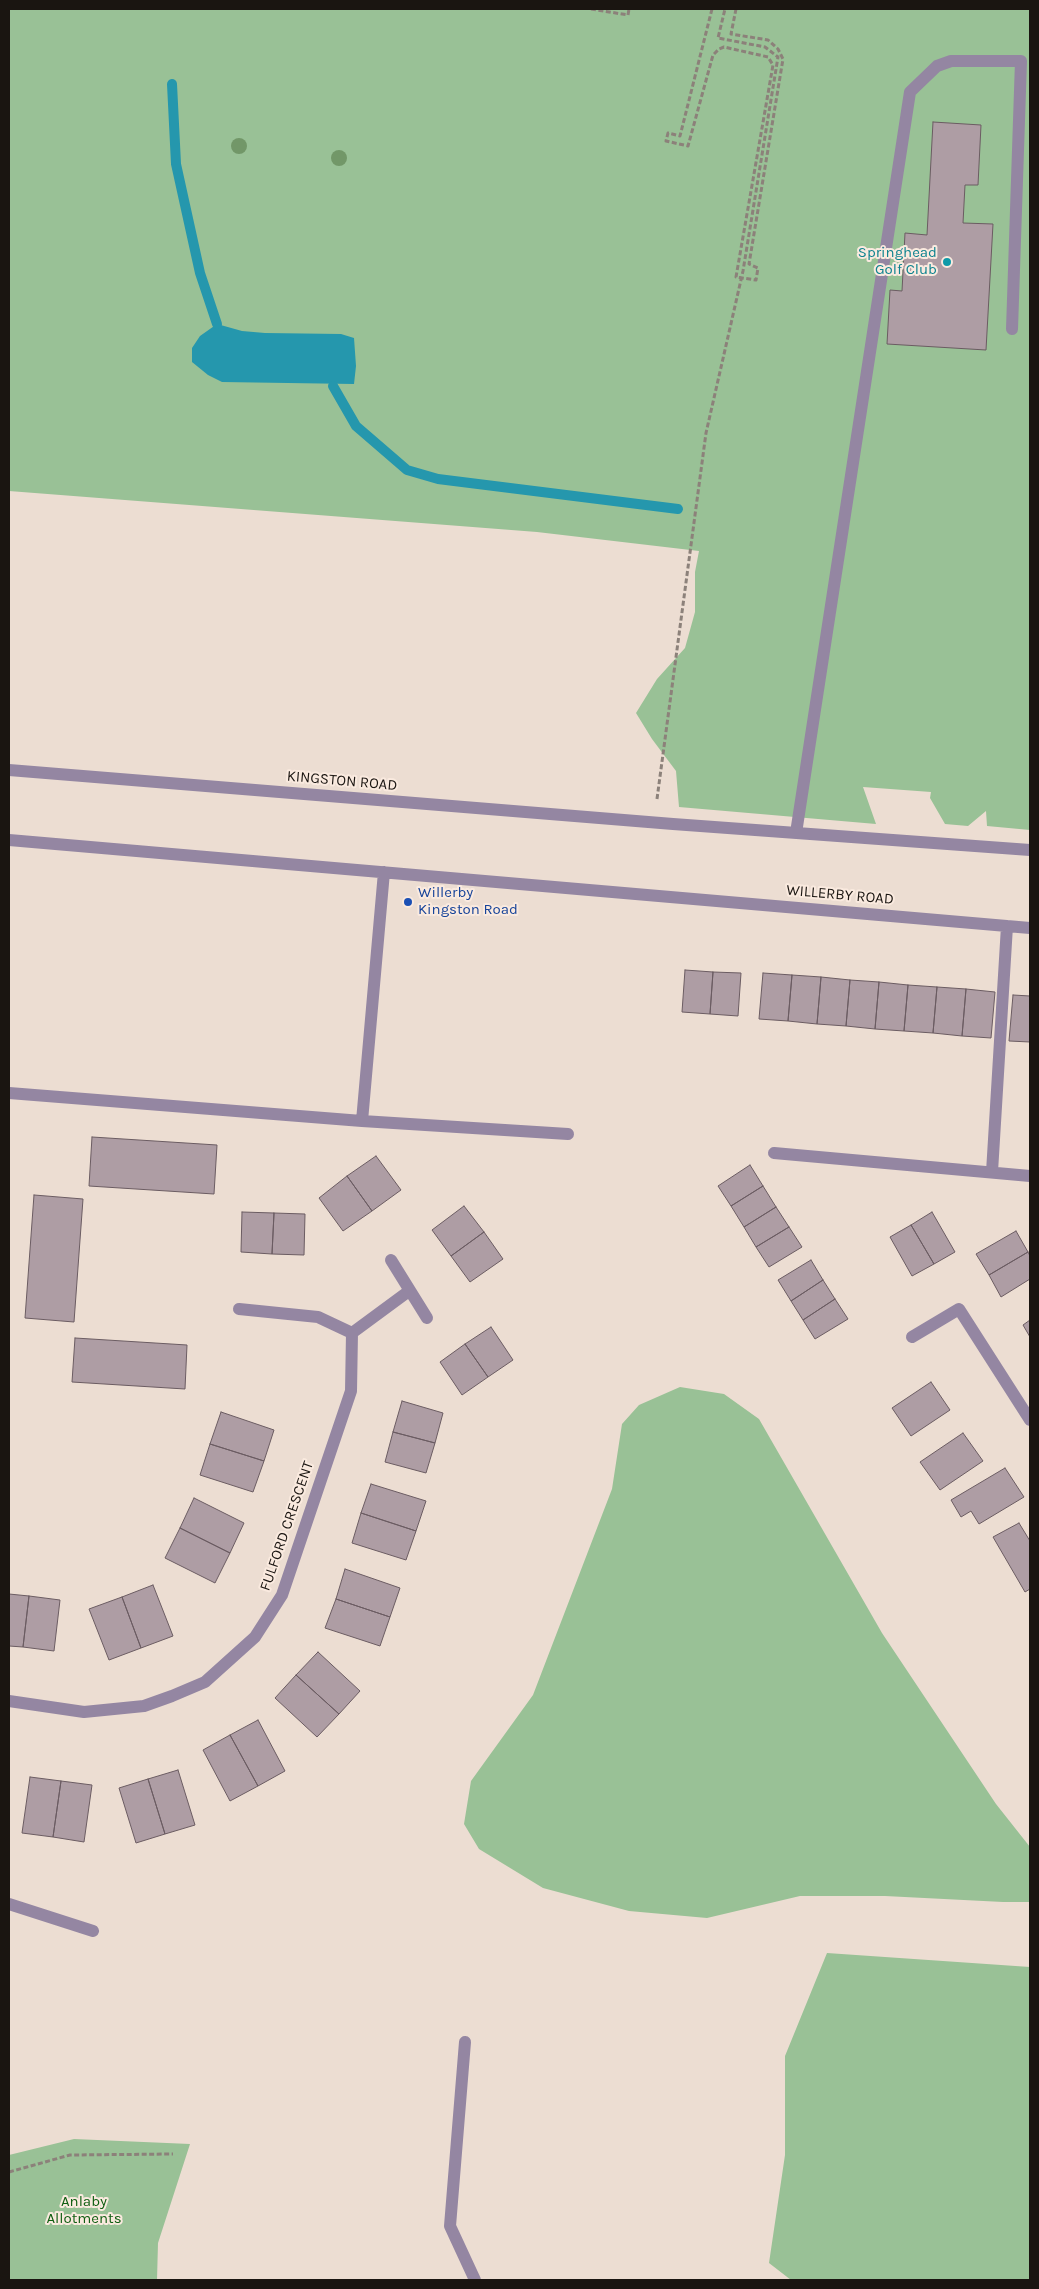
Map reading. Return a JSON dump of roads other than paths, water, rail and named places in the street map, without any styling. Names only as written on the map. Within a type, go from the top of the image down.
[{"type":"street","points":[[1012,329],[1021,61],[951,61],[937,66],[910,92],[796,833],[1030,850]]},
{"type":"street","name":"KINGSTON ROAD","points":[[9,770],[796,833]]},
{"type":"street","points":[[9,840],[384,872],[362,1121]]},
{"type":"street","name":"WILLERBY ROAD","points":[[384,872],[1030,928]]},
{"type":"street","points":[[992,1172],[1007,926]]},
{"type":"street","points":[[9,1093],[362,1121],[568,1134]]},
{"type":"street","points":[[774,1154],[1030,1176]]},
{"type":"street","points":[[391,1260],[427,1318]]},
{"type":"street","points":[[239,1308],[318,1317],[352,1333],[409,1291]]},
{"type":"street","points":[[912,1337],[959,1308],[1030,1420]]},
{"type":"street","name":"FULFORD CRESCENT","points":[[9,1701],[84,1712],[144,1706],[205,1682],[255,1637],[282,1595],[351,1391],[352,1333]]},
{"type":"street","points":[[9,1904],[93,1931]]},
{"type":"street","points":[[465,2042],[450,2226],[475,2280]]},
{"type":"water","points":[[217,324],[242,331],[341,334],[354,338],[356,366],[354,384],[222,382],[208,375],[192,362],[192,348],[200,336]]},
{"type":"waterway","points":[[172,84],[176,164],[200,273],[217,324]]},
{"type":"waterway","points":[[333,386],[356,426],[407,470],[438,479],[678,509]]},
{"type":"place","name":"Springhead Golf Club","points":[[947,262]]},
{"type":"place","name":"Willerby Kingston Road","points":[[408,902]]},
{"type":"park label","name":"Anlaby Allotments","points":[[84,2210]]}]
